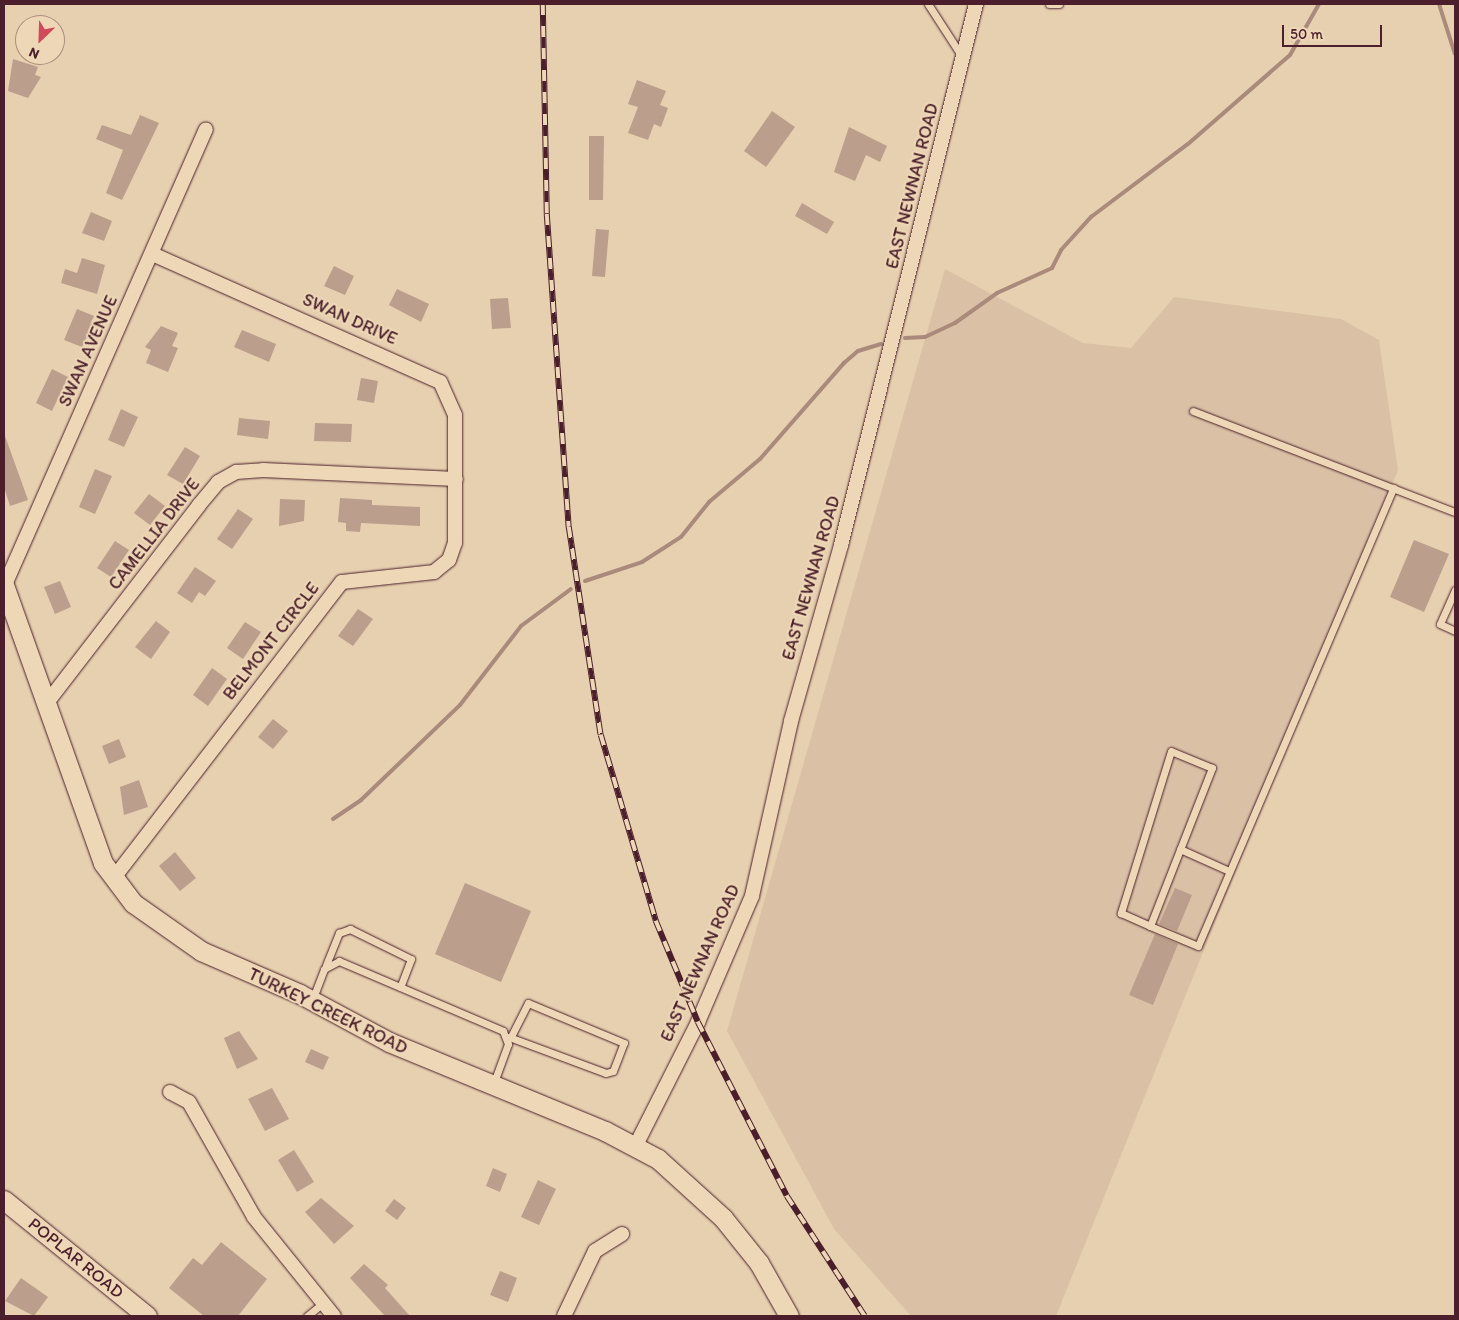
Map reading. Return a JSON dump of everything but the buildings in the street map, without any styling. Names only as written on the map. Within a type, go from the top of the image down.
[{"type":"street","name":"EAST NEWNAN ROAD","points":[[636,1145],[702,1014],[752,896],[791,721],[841,545],[976,4]]},
{"type":"street","name":"SWAN AVENUE","points":[[4,586],[206,130]]},
{"type":"street","name":"SWAN DRIVE","points":[[152,254],[440,382],[455,415],[456,479]]},
{"type":"street","name":"CAMELLIA DRIVE","points":[[46,704],[199,505],[218,482],[236,472],[262,470],[456,479]]},
{"type":"street","name":"BELMONT CIRCLE","points":[[113,879],[342,582],[423,576],[444,566],[455,543],[456,479]]},
{"type":"street","name":"TURKEY CREEK ROAD","points":[[4,586],[46,704],[113,879],[133,903],[183,941],[312,1001],[388,1042],[636,1145],[671,1168],[723,1218],[759,1263],[790,1316]]},
{"type":"street","points":[[170,1092],[189,1102],[254,1217],[322,1304],[334,1316]]},
{"type":"street","name":"POPLAR ROAD","points":[[4,1200],[148,1316]]},
{"type":"street","points":[[564,1316],[595,1251],[622,1234]]},
{"type":"lane","points":[[928,4],[964,58]]},
{"type":"lane","points":[[1049,4],[1059,4]]},
{"type":"lane","points":[[1193,411],[1455,512]]},
{"type":"lane","points":[[1150,926],[1212,768],[1171,751],[1121,913],[1150,926],[1198,946],[1393,488]]},
{"type":"lane","points":[[1455,590],[1440,624],[1455,631]]},
{"type":"lane","points":[[1180,849],[1230,871]]},
{"type":"lane","points":[[312,1001],[339,933],[350,929],[406,953],[411,959],[400,987]]},
{"type":"lane","points":[[324,969],[339,961],[510,1036],[606,1074],[613,1071],[624,1043],[528,1003],[510,1036],[493,1085]]},
{"type":"lane","points":[[307,1316],[322,1304]]},
{"type":"shaded area","points":[[945,269],[1083,343],[1131,348],[1174,297],[1341,319],[1379,340],[1398,470],[1056,1316],[911,1316],[834,1229],[727,1031]]},
{"type":"waterway","points":[[905,338],[925,337],[955,323],[997,293],[1052,268],[1061,250],[1091,217],[1188,144],[1290,55],[1319,4]]},
{"type":"waterway","points":[[1439,4],[1455,54]]},
{"type":"waterway","points":[[585,581],[642,562],[681,537],[709,502],[760,459],[844,363],[858,351],[881,344]]},
{"type":"waterway","points":[[333,819],[361,800],[460,705],[521,626],[571,589]]},
{"type":"railway","points":[[543,4],[547,214],[569,527],[601,735],[656,921],[698,1022],[787,1196],[865,1316]]}]
